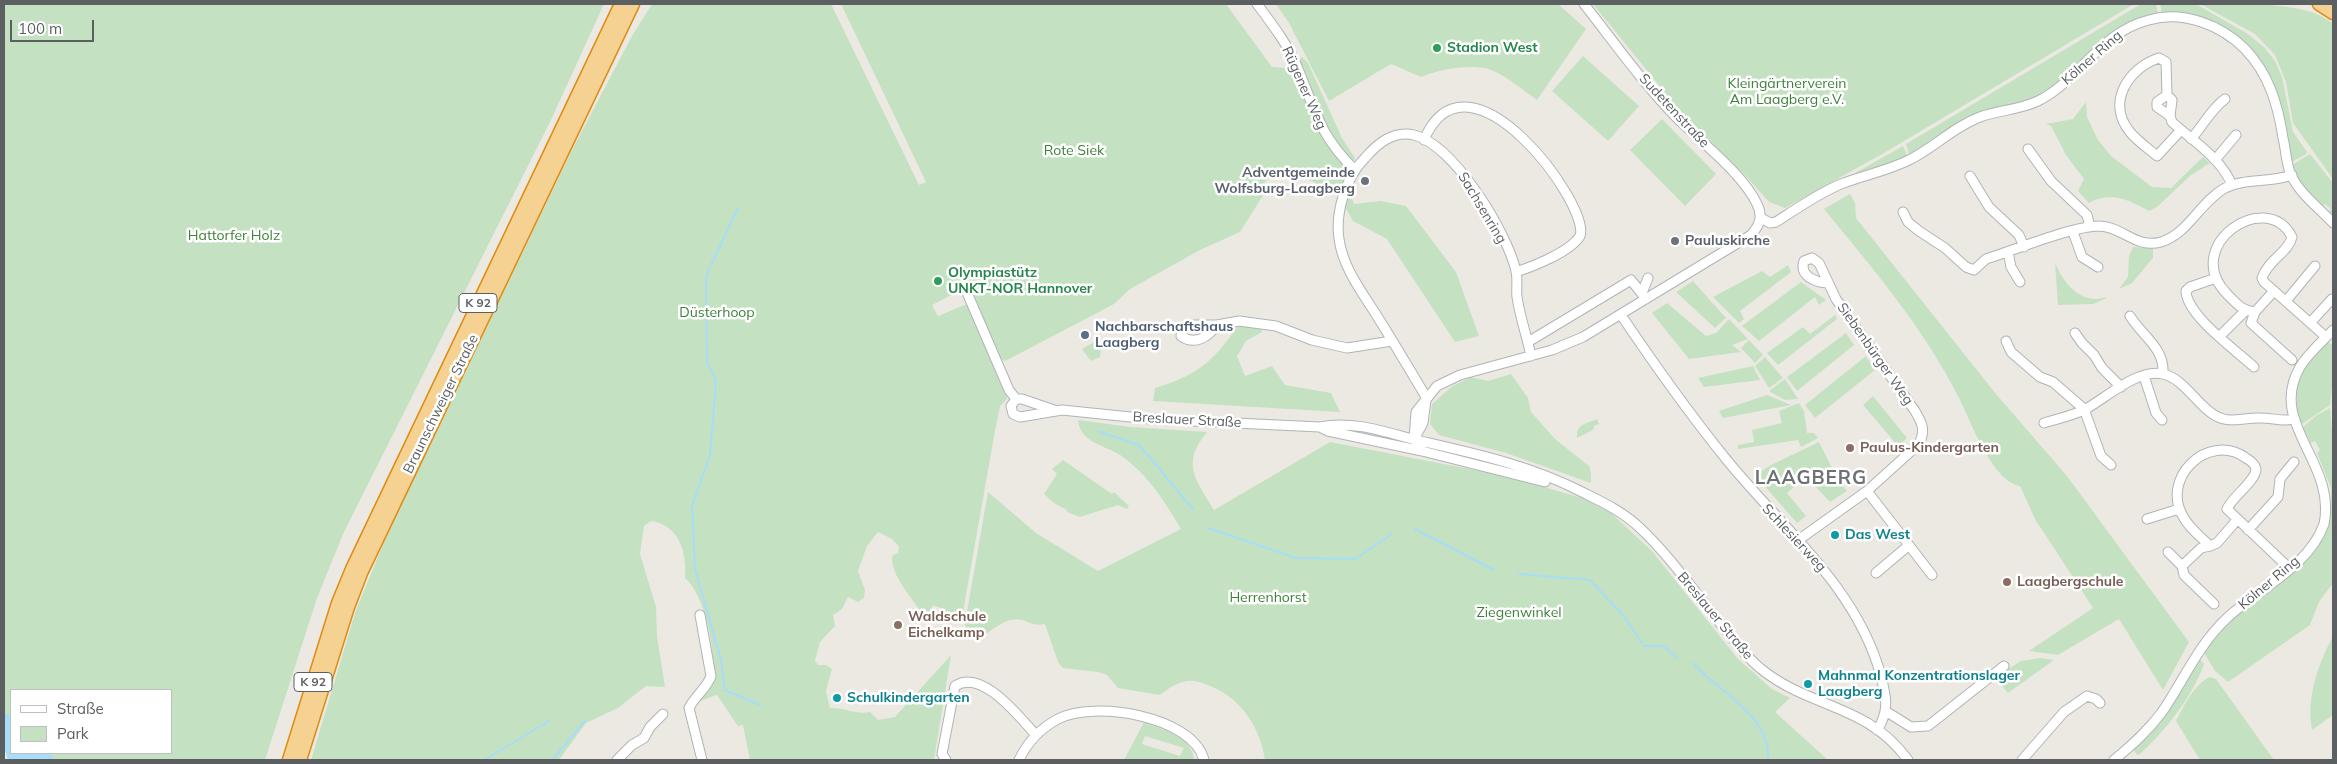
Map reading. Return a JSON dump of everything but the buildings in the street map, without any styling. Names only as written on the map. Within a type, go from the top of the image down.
[{"type":"highway","name":"Braunschweiger Straße","points":[[289,760],[338,603],[352,569],[621,4]]},
{"type":"highway","name":"Braunschweiger Straße","points":[[300,760],[348,607],[361,573],[633,4]]},
{"type":"highway","points":[[616,38],[639,4]]},
{"type":"highway","points":[[2319,4],[2333,13]]},
{"type":"street","name":"Rügener Weg","points":[[1257,4],[1288,48],[1298,68],[1314,113],[1327,138],[1355,170]]},
{"type":"street","name":"Sudetenstraße","points":[[1584,4],[1663,102],[1745,186],[1756,202],[1761,218]]},
{"type":"street","name":"Kölner Ring","points":[[1761,218],[1789,214],[1840,185],[1910,160],[1965,124],[1980,117],[2038,101],[2052,92],[2114,35],[2130,26],[2162,18],[2197,20],[2214,26],[2246,50],[2268,82],[2275,98],[2292,175],[2309,199],[2333,223]]},
{"type":"street","points":[[2166,95],[2166,62],[2159,58],[2132,73],[2126,82],[2120,98],[2122,118],[2130,133],[2157,156],[2181,130]]},
{"type":"street","points":[[2166,95],[2159,99],[2157,107],[2170,116]]},
{"type":"street","points":[[2166,95],[2172,100],[2173,105],[2170,116],[2172,122],[2215,160],[2232,185]]},
{"type":"street","points":[[2191,139],[2208,120],[2213,110],[2225,99]]},
{"type":"street","points":[[1424,140],[1434,121],[1445,111],[1458,106],[1474,107],[1508,126],[1526,142],[1560,184],[1580,220],[1580,236],[1574,244],[1516,272]]},
{"type":"street","name":"Sachsenring","points":[[1426,397],[1349,270],[1339,238],[1342,202],[1355,170],[1374,148],[1391,137],[1413,135],[1424,140],[1446,156],[1466,178],[1494,222],[1516,272],[1517,299],[1531,356]]},
{"type":"street","points":[[2215,160],[2236,135]]},
{"type":"street","points":[[2028,149],[2051,181],[2086,215],[2090,227]]},
{"type":"street","points":[[1903,212],[1908,222],[1928,239],[1945,248],[1966,267],[1974,270],[1986,259],[2090,227],[2110,228],[2141,243],[2160,242],[2179,232],[2209,199],[2232,185],[2274,181],[2292,175]]},
{"type":"street","points":[[1970,176],[1989,207],[2019,235],[2024,247]]},
{"type":"street","points":[[1422,451],[1414,439],[1413,427],[1416,412],[1426,397],[1437,386],[1460,375],[1569,344],[1621,315],[1644,296],[1751,235],[1758,227],[1761,218]]},
{"type":"street","points":[[2255,312],[2245,312],[2221,289],[2216,278],[2213,260],[2217,246],[2226,233],[2245,221],[2256,218],[2270,220],[2289,231],[2292,237],[2291,242],[2273,258],[2262,278],[2326,338]]},
{"type":"street","points":[[2073,232],[2082,257],[2098,267]]},
{"type":"street","points":[[2008,252],[2011,267],[2020,282]]},
{"type":"street","points":[[2286,301],[2315,266]]},
{"type":"street","points":[[1644,296],[1648,278]]},
{"type":"street","points":[[2216,278],[2190,287],[2186,291],[2186,297],[2196,314],[2254,367]]},
{"type":"street","points":[[1528,342],[1631,280],[1644,296]]},
{"type":"street","name":"Siebenbürger Weg","points":[[1827,283],[1894,379],[1923,426],[1923,435],[1918,444],[1867,490]]},
{"type":"street","points":[[965,288],[1016,400]]},
{"type":"street","points":[[2274,291],[2255,312],[2250,323],[2292,360]]},
{"type":"street","points":[[2310,323],[2332,299]]},
{"type":"street","points":[[2220,336],[2245,312]]},
{"type":"street","name":"Schlesierweg","points":[[1621,315],[1695,421],[1758,499],[1833,581],[1861,624],[1880,673],[1886,694],[1887,712]]},
{"type":"street","points":[[2130,316],[2147,335],[2162,357],[2163,374]]},
{"type":"street","points":[[1217,325],[1238,321],[1276,326],[1312,340],[1347,348],[1392,341]]},
{"type":"street","name":"Kölner Ring","points":[[2114,760],[2155,721],[2195,657],[2215,631],[2240,607],[2290,568],[2316,539],[2323,526],[2328,502],[2324,477],[2295,419],[2292,399],[2297,374],[2312,351],[2333,330]]},
{"type":"street","points":[[2075,332],[2102,368],[2121,387]]},
{"type":"street","points":[[2006,341],[2012,352],[2040,377],[2053,382],[2084,409],[2101,456],[2111,465]]},
{"type":"street","points":[[2044,423],[2084,409],[2144,376],[2163,374],[2180,384],[2218,418],[2234,421],[2254,417],[2287,421],[2295,419]]},
{"type":"street","points":[[2144,376],[2156,413],[2162,420]]},
{"type":"street","points":[[1426,397],[1423,423],[1424,429],[1432,443]]},
{"type":"street","name":"Breslauer Straße","points":[[1054,410],[1022,398],[1016,400],[1011,406],[1015,416],[1054,410],[1150,419],[1320,427],[1347,425],[1432,443],[1514,465],[1570,485],[1603,502],[1638,526],[1668,559],[1744,654],[1764,672],[1790,688],[1852,713],[1877,730],[1908,760]]},
{"type":"street","points":[[1403,446],[1414,439],[1423,423]]},
{"type":"street","name":"Breslauer Straße","points":[[1320,427],[1328,431],[1403,446],[1581,491]]},
{"type":"street","points":[[2210,546],[2189,525],[2179,509],[2177,492],[2182,473],[2197,457],[2216,450],[2240,454],[2255,465],[2254,476],[2227,509],[2290,568]]},
{"type":"street","points":[[2248,530],[2278,497],[2280,479],[2294,462]]},
{"type":"street","points":[[1797,541],[1867,490],[1932,575]]},
{"type":"street","points":[[2147,519],[2179,509]]},
{"type":"street","points":[[2182,566],[2201,548],[2217,543],[2237,520]]},
{"type":"street","points":[[1876,573],[1908,546]]},
{"type":"street","points":[[2168,552],[2182,566],[2184,575],[2214,604]]},
{"type":"street","points":[[700,614],[711,676],[709,683],[695,697],[689,708],[702,760]]},
{"type":"street","points":[[1877,730],[1887,712],[1911,728],[1924,728],[2004,666]]},
{"type":"street","points":[[946,760],[942,754],[955,686],[967,680],[973,681],[998,697],[1036,735]]},
{"type":"street","points":[[2022,760],[2064,712],[2087,696],[2096,699],[2100,703]]},
{"type":"street","points":[[1019,760],[1036,735],[1059,718],[1071,714],[1106,710],[1127,713],[1164,724],[1185,735],[1199,748],[1204,760]]},
{"type":"street","points":[[616,760],[632,745],[644,738],[650,727],[663,714]]},
{"type":"green space","name":"Hattorfer Holz","points":[[4,4],[604,4],[551,120],[344,532],[317,598],[265,760],[55,760],[50,754],[172,754],[172,689],[10,689],[10,714],[4,714]]},
{"type":"green space","name":"Düsterhoop","points":[[652,4],[831,4],[919,185],[926,182],[841,4],[1226,4],[1272,67],[1287,68],[1302,57],[1308,63],[1342,138],[1355,158],[1345,180],[1354,204],[1381,201],[1406,206],[1456,272],[1479,336],[1455,342],[1387,239],[1353,221],[1339,196],[1293,171],[1284,169],[1273,174],[1265,182],[1262,197],[1240,232],[1200,250],[1130,289],[1114,304],[1005,361],[999,358],[969,286],[932,305],[938,316],[967,304],[1006,388],[1007,399],[1000,406],[961,623],[953,623],[945,611],[936,606],[932,606],[931,611],[924,616],[903,586],[894,569],[893,555],[898,553],[899,547],[892,539],[878,532],[867,546],[858,571],[865,590],[864,598],[858,602],[848,597],[842,609],[833,615],[835,626],[820,642],[815,661],[818,665],[826,665],[832,669],[826,691],[830,708],[870,712],[878,720],[895,717],[951,655],[934,760],[750,760],[743,725],[738,726],[717,695],[700,701],[698,697],[712,673],[712,650],[707,622],[698,596],[685,578],[683,550],[679,541],[668,528],[651,521],[644,526],[640,554],[656,607],[657,636],[665,687],[646,686],[618,708],[586,723],[559,760],[311,760],[356,610],[387,535],[573,148],[632,36]]},
{"type":"green space","name":"Stadion West","points":[[1276,4],[1558,4],[1586,29],[1537,100],[1502,76],[1483,68],[1455,68],[1421,77],[1391,64],[1329,101],[1289,23]]},
{"type":"green space","name":"Kleingärtnerverein Am Laagberg e.V.","points":[[1593,4],[2134,4],[1884,153],[1785,208],[1769,202],[1745,175],[1684,116]]},
{"type":"green space","points":[[2141,4],[2156,4],[2158,14],[2123,27],[2103,41],[2044,94],[2031,100],[1997,108],[1980,115],[1913,155],[1909,154],[1906,144]]},
{"type":"green space","points":[[2160,4],[2196,4],[2248,34],[2265,48],[2275,61],[2282,77],[2293,132],[2307,152],[2306,154],[2292,162],[2283,116],[2248,48],[2191,16],[2162,13]]},
{"type":"green space","points":[[2200,4],[2251,4],[2289,7],[2322,16],[2333,24],[2333,179],[2293,123],[2286,82],[2275,55],[2255,34]]},
{"type":"green space","points":[[1583,56],[1639,106],[1608,141],[1552,91]]},
{"type":"green space","points":[[2086,102],[2087,117],[2098,140],[2111,156],[2152,187],[2171,188],[2203,157],[2210,163],[2191,175],[2157,207],[2149,211],[2120,198],[2097,199],[2089,203],[2078,191],[2084,179],[2066,155],[2051,126],[2046,124],[2073,119]]},
{"type":"green space","points":[[1662,119],[1716,174],[1685,206],[1630,150]]},
{"type":"green space","points":[[1903,146],[1907,155],[1899,161],[1841,181]]},
{"type":"green space","points":[[2310,154],[2333,183],[2333,218],[2328,213],[2331,209],[2325,204],[2322,207],[2304,188],[2292,165]]},
{"type":"green space","points":[[1850,194],[1855,203],[1856,218],[1996,394],[2067,476],[2189,642],[2163,690],[2119,619],[2058,655],[2029,651],[2093,608],[2035,519],[2020,486],[2010,482],[2000,474],[1992,462],[1976,435],[1945,372],[1914,323],[1824,209]]},
{"type":"green space","points":[[2133,247],[2153,248],[2153,258],[2132,283],[2119,289],[2128,277],[2129,256]]},
{"type":"green space","points":[[2055,263],[2065,281],[2075,291],[2088,298],[2107,298],[2093,304],[2058,305]]},
{"type":"green space","points":[[1788,265],[1791,272],[1740,311],[1744,319],[1739,323],[1713,297],[1762,271],[1770,277]]},
{"type":"green space","points":[[1693,281],[1726,318],[1715,328],[1676,292]]},
{"type":"green space","points":[[1801,282],[1826,300],[1819,305],[1815,297],[1759,341],[1742,326]]},
{"type":"green space","points":[[1667,303],[1706,336],[1716,333],[1729,319],[1748,339],[1732,345],[1741,352],[1689,359],[1652,313]]},
{"type":"green space","points":[[1835,315],[1837,319],[1778,365],[1767,353],[1803,327],[1810,334]]},
{"type":"green space","points":[[1260,326],[1262,332],[1246,341],[1237,356],[1245,376],[1272,366],[1285,385],[1331,393],[1340,412],[1153,401],[1155,388],[1193,373],[1220,350],[1237,327]]},
{"type":"green space","points":[[1846,333],[1854,345],[1797,391],[1787,377]]},
{"type":"green space","points":[[1749,340],[1763,355],[1755,363],[1741,348]]},
{"type":"green space","points":[[1096,341],[1096,347],[1101,346],[1100,357],[1091,361],[1082,349]]},
{"type":"green space","points":[[2326,341],[2333,345],[2333,377],[2330,405],[2302,424],[2296,399],[2297,388],[2304,369]]},
{"type":"green space","points":[[1866,356],[1875,370],[1815,418],[1805,405]]},
{"type":"green space","points":[[1765,357],[1783,378],[1769,388],[1755,366]]},
{"type":"green space","points":[[1753,366],[1760,380],[1704,387],[1698,378]]},
{"type":"green space","points":[[1511,374],[1528,398],[1531,412],[1555,439],[1589,466],[1591,483],[1506,453],[1439,435],[1430,424],[1432,404],[1451,387],[1471,377],[1488,381]]},
{"type":"green space","points":[[1785,379],[1798,399],[1785,400],[1769,391]]},
{"type":"green space","points":[[1767,395],[1791,405],[1723,418],[1719,411]]},
{"type":"green space","points":[[1873,396],[1907,438],[1898,446],[1863,405]]},
{"type":"green space","points":[[1799,403],[1804,411],[1807,433],[1814,433],[1818,438],[1801,447],[1798,440],[1738,449],[1738,445],[1754,442],[1752,430],[1782,423],[1779,411]]},
{"type":"green space","points":[[2330,408],[2333,443],[2333,583],[2319,602],[2310,625],[2228,682],[2215,671],[2203,651],[2233,617],[2271,587],[2324,530],[2331,502],[2331,488],[2317,453],[2320,450],[2315,441],[2311,443],[2303,427],[2317,415]]},
{"type":"green space","points":[[1597,419],[1599,424],[1594,426],[1593,430],[1577,438],[1580,427]]},
{"type":"green space","points":[[1078,420],[1131,427],[1207,432],[1194,453],[1193,462],[1197,480],[1214,510],[1330,442],[1506,476],[1582,498],[1611,513],[1652,551],[1738,659],[1772,689],[1790,698],[1775,712],[1828,760],[1265,760],[1259,736],[1247,715],[1231,698],[1210,686],[1187,681],[1173,686],[1160,695],[1118,688],[1107,675],[1098,672],[1063,668],[1058,662],[1045,624],[1036,624],[1016,619],[1010,620],[978,640],[966,632],[965,623],[988,492],[1036,533],[1098,571],[1181,529],[1162,499],[1141,472],[1117,453],[1089,439],[1080,428]]},
{"type":"green space","points":[[1819,442],[1837,478],[1847,491],[1830,502],[1812,483],[1808,486],[1801,481],[1787,493],[1806,516],[1797,523],[1755,475],[1773,464]]},
{"type":"green space","points":[[1063,460],[1112,494],[1114,492],[1129,506],[1127,509],[1118,505],[1080,517],[1067,512],[1067,510],[1054,503],[1044,494],[1057,474],[1052,469]]},
{"type":"green space","points":[[2333,636],[2333,715],[2312,730],[2312,693],[2318,670]]},
{"type":"green space","points":[[2040,658],[2054,660],[2008,693],[1995,677],[2021,661]]},
{"type":"green space","points":[[2199,658],[2204,664],[2185,702],[2159,735],[2139,755],[2136,754],[2133,748]]},
{"type":"green space","points":[[2210,677],[2216,679],[2274,760],[2200,760],[2176,721],[2194,690]]},
{"type":"green space","points":[[1144,722],[1167,731],[1182,740],[1188,745],[1194,760],[1124,760]],"holes":[[[1145,736],[1184,748],[1180,756],[1142,744]]]},
{"type":"water","points":[[4,714],[10,714],[10,754],[50,754],[55,760],[8,760],[4,747]]},
{"type":"waterway","points":[[711,265],[738,208]]},
{"type":"waterway","points":[[704,473],[710,456],[716,384],[714,374],[707,364],[706,280],[709,269]]},
{"type":"waterway","points":[[1098,431],[1139,445],[1193,509]]},
{"type":"waterway","points":[[703,474],[692,506],[695,569],[721,660],[725,690],[760,705]]},
{"type":"waterway","points":[[1208,528],[1296,558],[1355,559],[1392,534]]},
{"type":"waterway","points":[[1415,529],[1494,570]]},
{"type":"waterway","points":[[1519,574],[1590,580],[1622,614],[1644,646],[1664,646],[1677,658]]},
{"type":"waterway","points":[[1693,663],[1752,717],[1761,730],[1767,744],[1768,760]]},
{"type":"waterway","points":[[484,760],[549,721]]},
{"type":"waterway","points":[[552,760],[585,721]]},
{"type":"place","name":"Stadion West","points":[[1437,48]]},
{"type":"place","name":"Adventgemeinde Wolfsburg-Laagberg","points":[[1365,181]]},
{"type":"place","name":"Pauluskirche","points":[[1675,241]]},
{"type":"place","name":"Olympiastütz UNKT-NOR Hannover","points":[[938,281]]},
{"type":"place","name":"Nachbarschaftshaus Laagberg","points":[[1085,335]]},
{"type":"place","name":"Paulus-Kindergarten","points":[[1850,448]]},
{"type":"place","name":"Das West","points":[[1835,535]]},
{"type":"place","name":"Laagbergschule","points":[[2007,582]]},
{"type":"place","name":"Waldschule Eichelkamp","points":[[898,625]]},
{"type":"place","name":"Mahnmal Konzentrationslager Laagberg","points":[[1808,684]]},
{"type":"place","name":"Schulkindergarten","points":[[837,698]]},
{"type":"district","name":"LAAGBERG","points":[[1811,478]]},
{"type":"park label","name":"Rote Siek","points":[[1074,151]]},
{"type":"park label","name":"Herrenhorst","points":[[1268,598]]},
{"type":"park label","name":"Ziegenwinkel","points":[[1519,613]]}]
